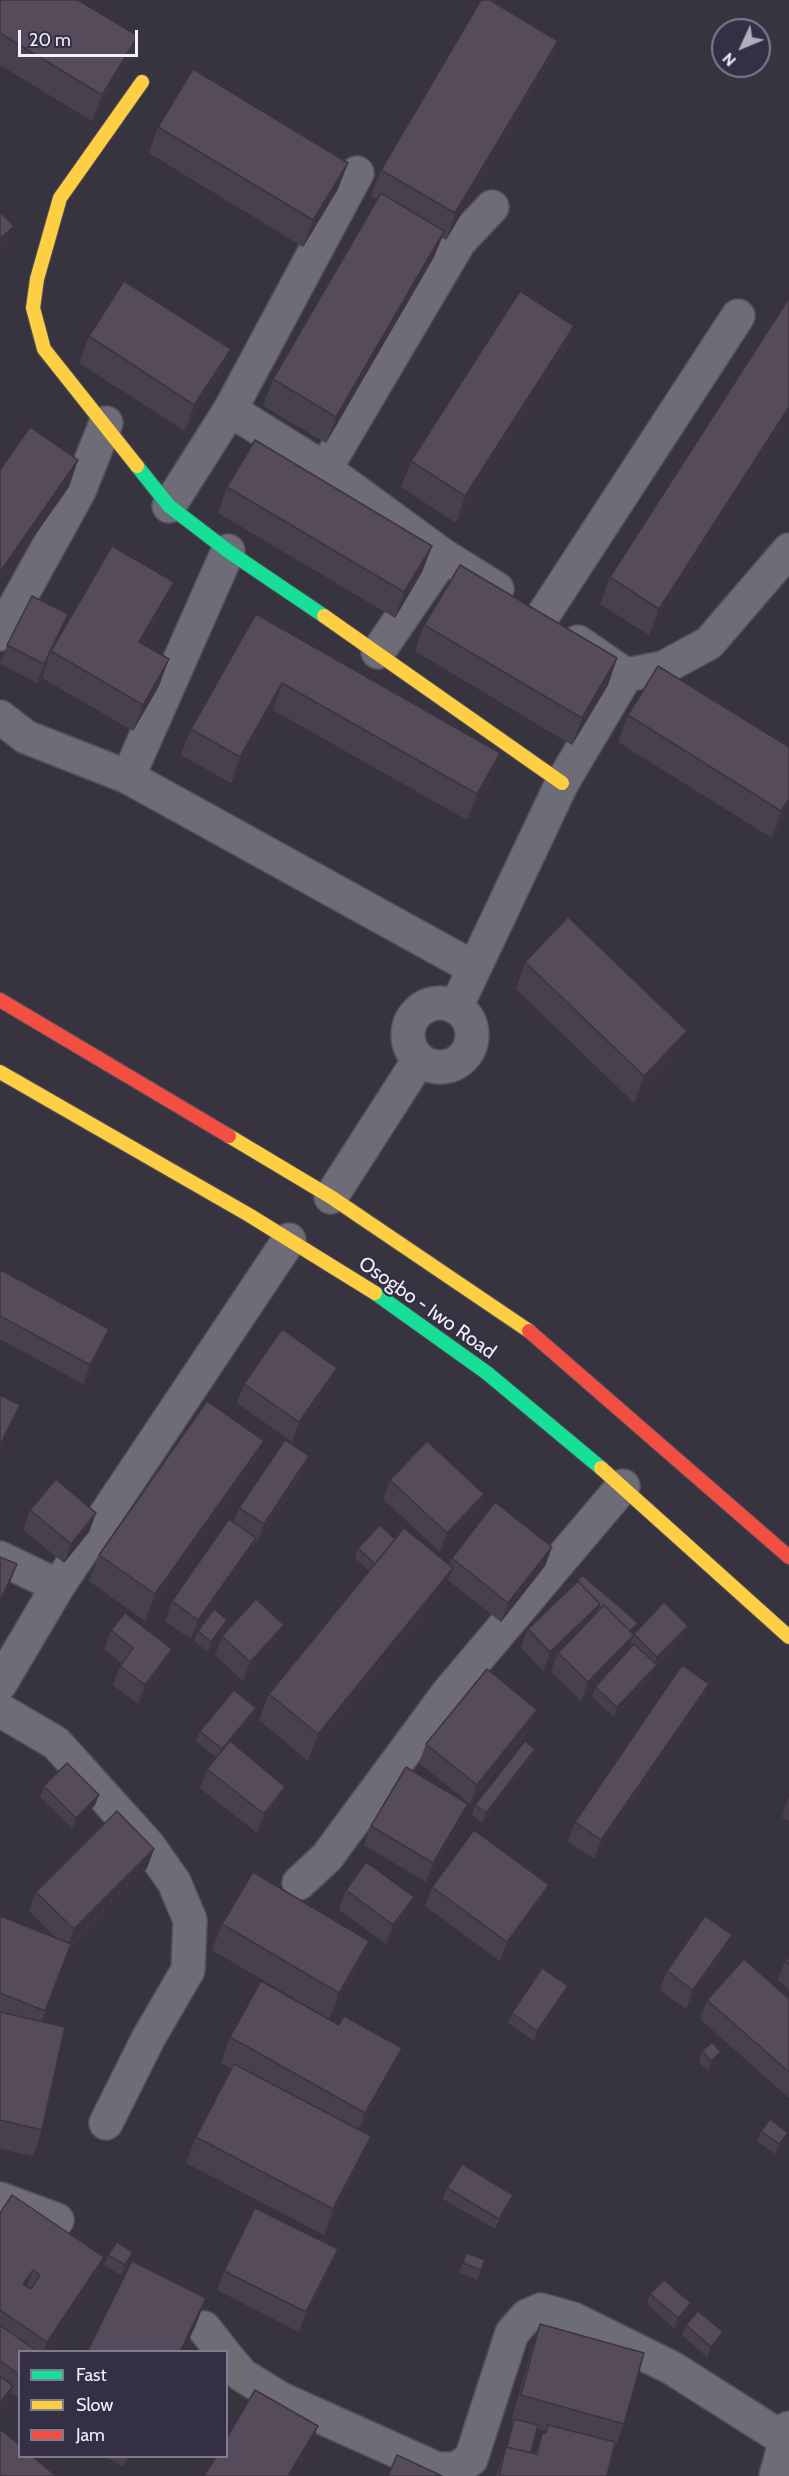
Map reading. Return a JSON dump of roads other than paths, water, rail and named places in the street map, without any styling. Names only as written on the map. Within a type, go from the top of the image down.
[{"type":"main road","points":[[142,82],[60,198],[37,279],[33,308],[44,349],[106,423],[169,506],[228,551],[378,652],[562,783]]},
{"type":"main road","name":"Osogbo - Iwo Road","points":[[0,1000],[331,1197],[521,1324],[789,1557]]},
{"type":"main road","name":"Osogbo - Iwo Road","points":[[0,1072],[356,1281],[486,1372],[623,1486],[789,1637]]},
{"type":"street","points":[[169,506],[230,410],[357,173]]},
{"type":"street","points":[[325,469],[459,242],[492,207]]},
{"type":"street","points":[[542,617],[738,316]]},
{"type":"street","points":[[230,410],[325,469],[444,556],[542,617],[626,675],[663,668],[709,643],[789,550]]},
{"type":"street","points":[[0,634],[79,491],[106,423]]},
{"type":"street","points":[[128,777],[228,551]]},
{"type":"street","points":[[378,652],[444,556]]},
{"type":"street","points":[[456,1007],[562,783],[626,675]]},
{"type":"street","points":[[0,717],[13,740],[128,777],[474,968]]},
{"type":"street","points":[[436,1003],[456,1007],[464,1014],[473,1032],[468,1052],[460,1061],[440,1068],[429,1066],[419,1060],[408,1042],[411,1021],[417,1012],[436,1003]]},
{"type":"street","points":[[331,1197],[419,1060]]},
{"type":"street","points":[[0,1684],[58,1586],[289,1240]]},
{"type":"street","points":[[299,1883],[327,1857],[448,1693],[623,1486]]},
{"type":"street","points":[[0,1558],[58,1586]]},
{"type":"street","points":[[0,1710],[56,1743],[148,1845],[174,1882],[190,1920],[188,1970],[149,2037],[106,2123]]},
{"type":"street","points":[[0,2199],[57,2220]]},
{"type":"street","points":[[228,2358],[242,2375],[281,2399],[437,2469],[456,2469],[471,2459],[512,2333],[527,2316],[541,2310],[573,2319],[672,2368],[786,2434],[776,2476]]}]
